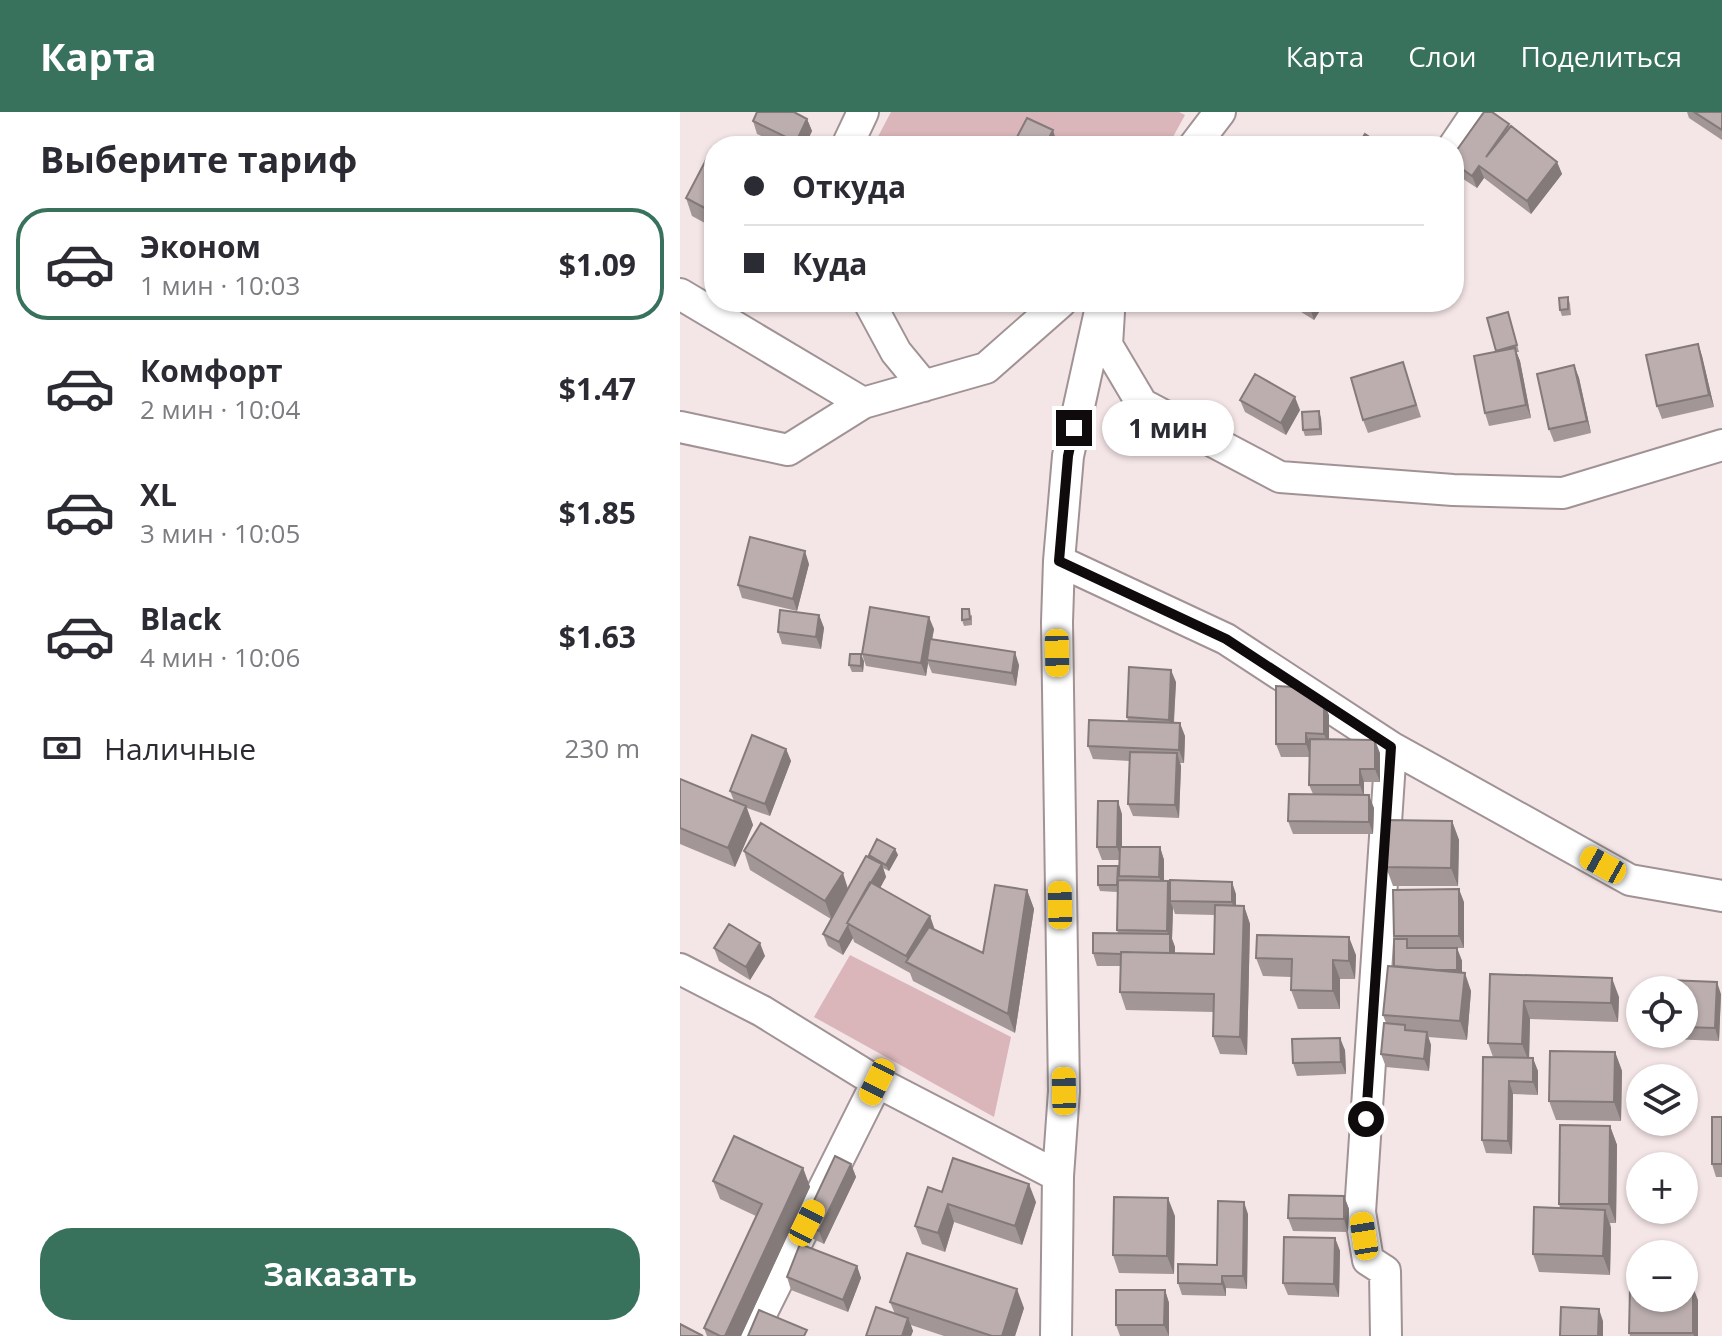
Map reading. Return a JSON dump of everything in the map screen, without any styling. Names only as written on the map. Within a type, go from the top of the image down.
[{"type":"street","points":[[852,136],[863,112]]},
{"type":"street","points":[[1202,136],[1220,112]]},
{"type":"street","points":[[1461,136],[1477,112]]},
{"type":"street","points":[[680,294],[704,308]]},
{"type":"street","points":[[710,312],[863,403]]},
{"type":"street","points":[[874,312],[896,352],[924,386]]},
{"type":"street","points":[[680,427],[788,450],[863,403],[986,368],[1050,312]]},
{"type":"street","points":[[1056,1336],[1058,1176],[1064,1091],[1057,622],[1059,561],[1068,456],[1100,312]]},
{"type":"street","points":[[1109,312],[1107,345],[1142,404],[1280,477],[1453,490],[1563,493],[1722,445]]},
{"type":"street","points":[[1059,561],[1226,639],[1391,747],[1630,880],[1722,896]]},
{"type":"street","points":[[1386,1336],[1385,1271],[1368,1260],[1360,1212],[1391,747]]},
{"type":"street","points":[[680,969],[762,1011],[877,1082],[1058,1176]]},
{"type":"street","points":[[750,1336],[877,1082]]},
{"type":"shaded area","points":[[891,112],[1179,112],[1185,115],[1173,136],[878,136]]},
{"type":"shaded area","points":[[850,955],[1011,1037],[994,1117],[814,1017]]},
{"type":"building","points":[[757,112],[794,112],[807,119],[799,136],[784,136],[753,121]]},
{"type":"building","points":[[1484,112],[1492,112],[1509,124],[1486,157],[1511,126],[1557,162],[1527,201],[1479,166],[1472,176],[1464,170],[1464,140]]},
{"type":"building","points":[[1694,112],[1722,112],[1722,130]]},
{"type":"building","points":[[1027,118],[1053,130],[1050,136],[1018,136]]},
{"type":"building","points":[[704,164],[704,208],[686,198]]},
{"type":"building","points":[[1568,297],[1568,309],[1560,310],[1559,298]]},
{"type":"building","points":[[1508,312],[1517,345],[1496,351],[1487,318]]},
{"type":"building","points":[[1698,344],[1709,395],[1657,406],[1646,355]]},
{"type":"building","points":[[1515,348],[1526,405],[1485,413],[1474,356]]},
{"type":"building","points":[[1403,362],[1416,405],[1363,420],[1351,378]]},
{"type":"building","points":[[1574,365],[1587,421],[1549,429],[1537,374]]},
{"type":"building","points":[[1255,374],[1295,397],[1281,423],[1240,400]]},
{"type":"building","points":[[1319,411],[1320,429],[1303,430],[1302,412]]},
{"type":"building","points":[[750,537],[805,551],[793,599],[738,585]]},
{"type":"building","points":[[870,607],[929,617],[921,663],[862,654]]},
{"type":"building","points":[[962,609],[969,609],[970,619],[962,620]]},
{"type":"building","points":[[780,610],[819,615],[816,637],[778,632]]},
{"type":"building","points":[[930,639],[1015,652],[1012,673],[927,660]]},
{"type":"building","points":[[850,654],[861,654],[861,666],[849,665]]},
{"type":"building","points":[[1129,667],[1171,670],[1169,720],[1127,717]]},
{"type":"building","points":[[1276,686],[1294,687],[1324,703],[1324,734],[1306,733],[1306,744],[1276,744]]},
{"type":"building","points":[[1089,720],[1180,723],[1179,750],[1088,746]]},
{"type":"building","points":[[752,735],[786,749],[765,804],[730,791]]},
{"type":"building","points":[[1310,739],[1375,740],[1375,769],[1360,769],[1360,785],[1309,785]]},
{"type":"building","points":[[1130,752],[1177,753],[1175,805],[1128,804]]},
{"type":"building","points":[[680,779],[746,806],[728,848],[680,828]]},
{"type":"building","points":[[1289,794],[1369,795],[1369,822],[1288,821]]},
{"type":"building","points":[[1098,801],[1118,801],[1117,847],[1097,847]]},
{"type":"building","points":[[1387,820],[1452,821],[1451,868],[1386,867]]},
{"type":"building","points":[[761,823],[843,873],[825,901],[744,851]]},
{"type":"building","points":[[877,839],[895,849],[886,865],[869,855]]},
{"type":"building","points":[[1120,847],[1160,847],[1159,877],[1119,876]]},
{"type":"building","points":[[866,856],[882,864],[839,942],[823,934]]},
{"type":"building","points":[[1098,866],[1118,866],[1117,885],[1098,885]]},
{"type":"building","points":[[1118,880],[1168,881],[1167,931],[1117,930]]},
{"type":"building","points":[[1170,880],[1232,882],[1232,902],[1170,901]]},
{"type":"building","points":[[870,882],[930,916],[906,956],[847,923]]},
{"type":"building","points":[[995,885],[1027,890],[1008,1014],[906,962],[929,927],[983,953]]},
{"type":"building","points":[[1459,889],[1459,936],[1394,936],[1393,890]]},
{"type":"building","points":[[1215,905],[1244,906],[1240,1037],[1213,1036],[1214,994],[1120,992],[1121,952],[1214,954]]},
{"type":"building","points":[[729,924],[760,943],[746,967],[714,948]]},
{"type":"building","points":[[1093,933],[1170,934],[1170,953],[1093,953]]},
{"type":"building","points":[[1257,935],[1349,937],[1349,961],[1333,960],[1333,991],[1291,990],[1292,959],[1256,958]]},
{"type":"building","points":[[1394,939],[1407,939],[1407,948],[1457,948],[1457,970],[1394,966]]},
{"type":"building","points":[[1388,966],[1465,973],[1460,1021],[1383,1015]]},
{"type":"building","points":[[1490,974],[1612,978],[1611,1003],[1524,1001],[1522,1044],[1488,1043]]},
{"type":"building","points":[[1698,981],[1717,982],[1715,1028],[1698,1027]]},
{"type":"building","points":[[1384,1023],[1405,1025],[1405,1030],[1427,1032],[1424,1059],[1381,1054]]},
{"type":"building","points":[[1340,1038],[1341,1062],[1293,1063],[1292,1039]]},
{"type":"building","points":[[1550,1051],[1615,1052],[1614,1102],[1549,1101]]},
{"type":"building","points":[[1483,1057],[1533,1058],[1533,1082],[1509,1081],[1508,1141],[1482,1140]]},
{"type":"building","points":[[1712,1117],[1722,1117],[1722,1164],[1712,1164]]},
{"type":"building","points":[[1560,1125],[1610,1126],[1609,1204],[1559,1204]]},
{"type":"building","points":[[734,1136],[803,1168],[725,1336],[720,1336],[704,1328],[762,1204],[713,1181]]},
{"type":"building","points":[[835,1156],[851,1164],[819,1231],[803,1224]]},
{"type":"building","points":[[953,1158],[1029,1184],[1015,1226],[948,1204],[938,1233],[915,1226],[928,1187],[942,1192]]},
{"type":"building","points":[[1289,1195],[1344,1196],[1344,1219],[1288,1218]]},
{"type":"building","points":[[1114,1197],[1168,1198],[1167,1256],[1113,1255]]},
{"type":"building","points":[[1218,1201],[1244,1202],[1243,1276],[1222,1276],[1222,1284],[1178,1283],[1178,1264],[1217,1265]]},
{"type":"building","points":[[1534,1207],[1605,1210],[1603,1256],[1533,1254]]},
{"type":"building","points":[[1284,1237],[1335,1238],[1334,1284],[1283,1283]]},
{"type":"building","points":[[800,1244],[857,1266],[843,1300],[787,1277]]},
{"type":"building","points":[[907,1253],[1017,1289],[1002,1336],[992,1336],[890,1302]]},
{"type":"building","points":[[1116,1290],[1165,1290],[1164,1325],[1116,1325]]},
{"type":"building","points":[[876,1307],[908,1318],[902,1336],[866,1336]]},
{"type":"building","points":[[1561,1307],[1599,1309],[1598,1336],[1560,1336]]},
{"type":"building","points":[[759,1310],[807,1330],[804,1336],[748,1336]]},
{"type":"building","points":[[1629,1312],[1693,1312],[1693,1333],[1629,1333]]},
{"type":"building","points":[[680,1324],[703,1336],[680,1336]]},
{"type":"route","points":[[1074,428],[1068,456],[1059,561],[1226,639],[1391,747],[1366,1119]]}]
